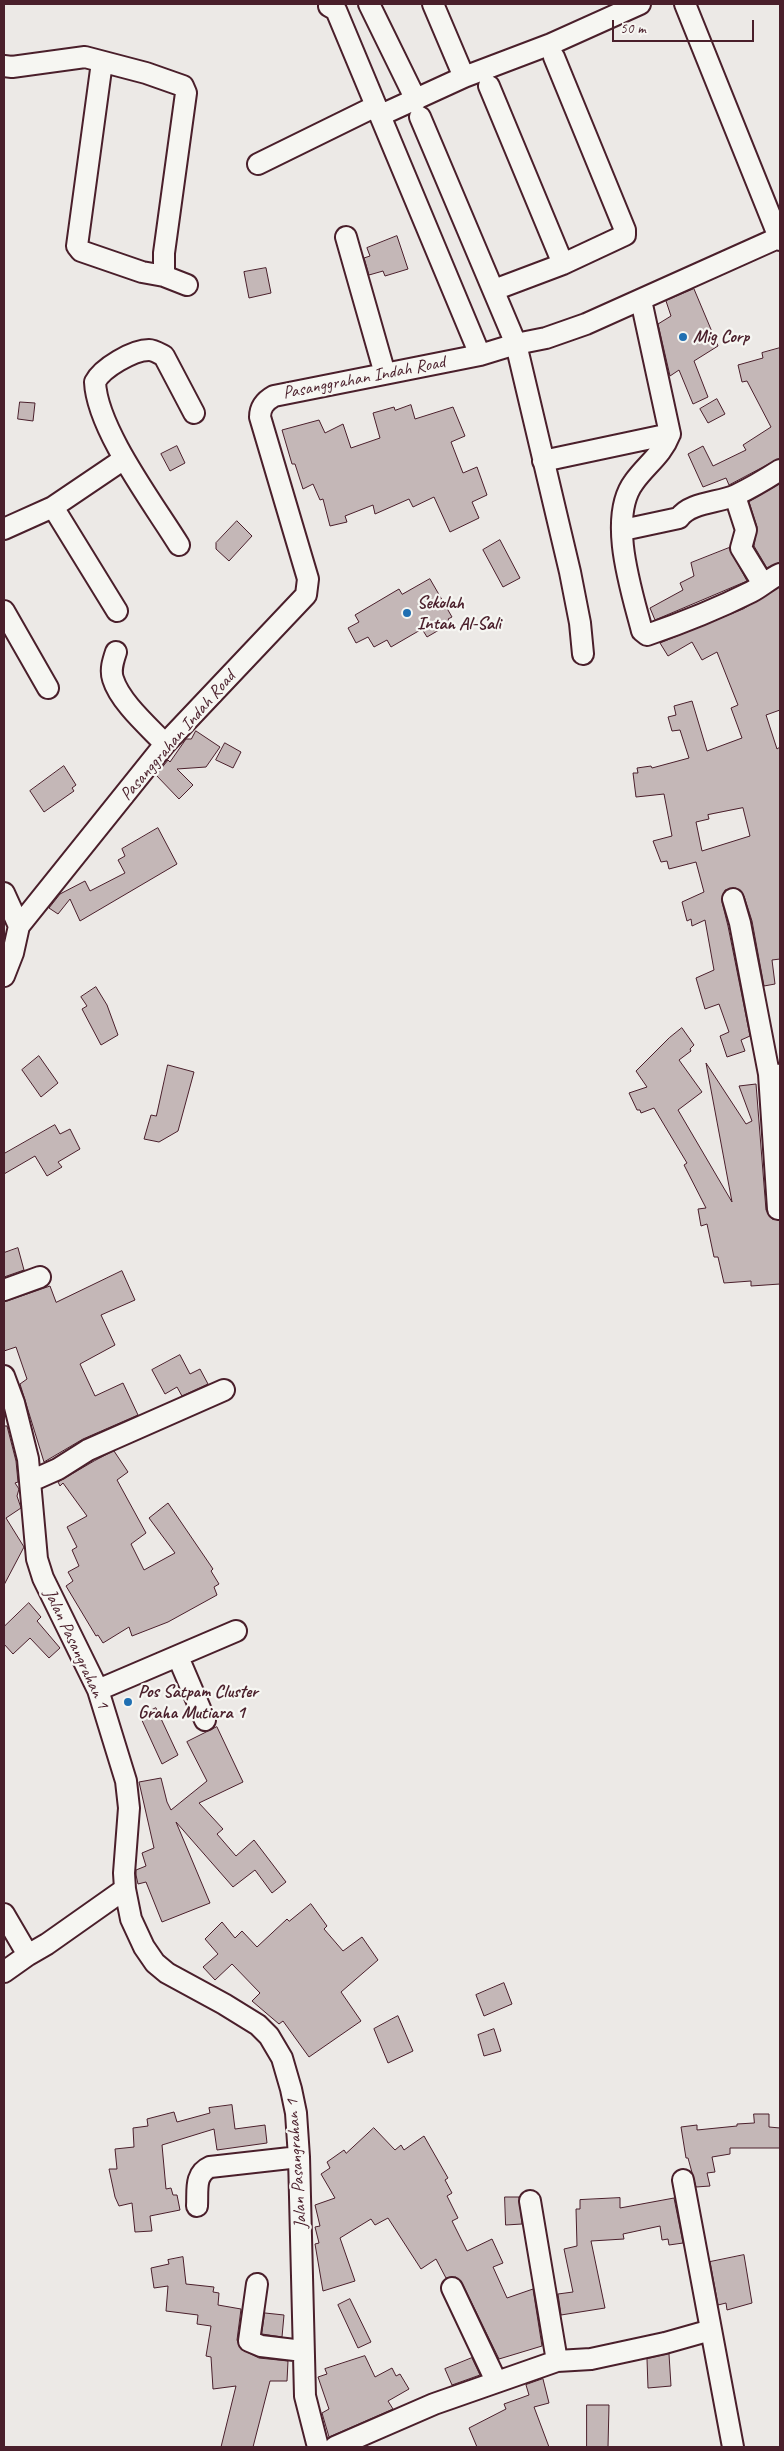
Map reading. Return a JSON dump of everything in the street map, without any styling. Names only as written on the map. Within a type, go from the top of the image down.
[{"type":"street","points":[[369,4],[418,108],[516,344],[577,606],[583,654]]},
{"type":"street","points":[[433,4],[464,77]]},
{"type":"street","points":[[258,164],[378,110],[418,108],[464,77],[551,44],[640,4]]},
{"type":"street","points":[[685,4],[780,239]]},
{"type":"street","points":[[338,7],[378,110],[480,355]]},
{"type":"street","points":[[5,72],[76,57],[146,73],[182,86],[185,90],[164,253],[164,276]]},
{"type":"street","points":[[494,290],[563,264],[620,238],[626,230],[554,57]]},
{"type":"street","points":[[102,62],[77,246],[81,251],[142,272],[164,276],[187,285]]},
{"type":"street","points":[[489,86],[563,264]]},
{"type":"street","points":[[346,237],[385,374]]},
{"type":"street","name":"Pasanggrahan Indah Road","points":[[20,926],[165,744],[297,606],[306,594],[309,586],[260,418],[261,408],[274,396],[480,355],[516,344],[546,338],[586,324],[780,239]]},
{"type":"street","points":[[641,300],[670,434],[660,454],[634,482],[627,493],[623,530],[623,558],[642,631],[647,635],[713,610],[753,591],[780,574]]},
{"type":"street","points":[[179,545],[124,459],[98,401],[95,382],[100,373],[117,362],[143,351],[156,352],[164,356],[194,413]]},
{"type":"street","points":[[543,461],[670,434]]},
{"type":"street","points":[[4,529],[53,506],[124,459]]},
{"type":"street","points":[[623,530],[678,518],[682,513],[703,504],[735,496],[780,470]]},
{"type":"street","points":[[735,496],[746,530],[741,548],[762,584]]},
{"type":"street","points":[[53,506],[117,611]]},
{"type":"street","points":[[4,611],[48,688]]},
{"type":"street","points":[[116,652],[112,664],[112,679],[126,702],[165,744]]},
{"type":"street","points":[[4,893],[20,926],[13,953],[4,976]]},
{"type":"street","points":[[733,900],[740,923],[774,1074],[778,1209]]},
{"type":"street","points":[[4,1290],[40,1277]]},
{"type":"street","name":"Jalan Pasangrahan 1","points":[[4,1376],[14,1403],[28,1459],[37,1559],[43,1578],[98,1690],[126,1781],[129,1808],[125,1889],[131,1919],[144,1947],[155,1963],[167,1973],[258,2025],[269,2036],[282,2058],[296,2113],[299,2158],[305,2396],[318,2447]]},
{"type":"street","points":[[31,1480],[58,1469],[88,1450],[224,1390]]},
{"type":"street","points":[[98,1690],[178,1658],[236,1631]]},
{"type":"street","points":[[178,1658],[206,1720]]},
{"type":"street","points":[[4,1972],[125,1889]]},
{"type":"street","points":[[4,1914],[28,1955]]},
{"type":"street","points":[[197,2206],[198,2177],[202,2170],[210,2167],[299,2158]]},
{"type":"street","points":[[683,2180],[733,2447]]},
{"type":"street","points":[[530,2201],[557,2361]]},
{"type":"street","points":[[257,2284],[249,2341],[261,2346],[303,2351]]},
{"type":"street","points":[[452,2288],[496,2381]]},
{"type":"street","points":[[335,2447],[496,2381],[557,2361],[591,2359],[665,2343],[711,2330]]},
{"type":"building","points":[[397,236],[408,269],[385,276],[383,271],[369,275],[364,258],[370,256],[367,248]]},
{"type":"building","points":[[266,268],[271,293],[249,298],[244,272]]},
{"type":"building","name":"Mig Corp","points":[[694,289],[718,346],[694,361],[708,397],[693,404],[679,370],[670,376],[658,324],[671,316],[666,301]]},
{"type":"building","points":[[780,348],[780,458],[729,485],[726,478],[703,487],[688,454],[703,446],[713,466],[746,450],[743,445],[771,427],[747,381],[742,382],[738,365],[763,358],[762,353]]},
{"type":"building","points":[[717,399],[725,414],[708,423],[700,409]]},
{"type":"building","points":[[20,402],[35,403],[33,421],[18,419]]},
{"type":"building","points":[[411,405],[415,419],[453,407],[465,436],[451,442],[463,473],[477,467],[487,495],[472,502],[479,518],[450,532],[434,497],[413,507],[409,499],[375,514],[373,505],[345,516],[347,522],[330,526],[323,499],[320,500],[313,484],[303,489],[295,464],[292,464],[282,430],[319,420],[325,433],[343,424],[351,448],[380,438],[373,413],[394,407],[395,410]]},
{"type":"building","points":[[177,446],[185,463],[170,471],[161,454]]},
{"type":"building","points":[[780,484],[780,562],[767,568],[754,546],[757,527],[749,502]]},
{"type":"building","points":[[237,521],[252,536],[229,561],[216,549],[216,543]]},
{"type":"building","points":[[500,540],[520,578],[503,587],[483,550]]},
{"type":"building","points":[[729,548],[747,581],[655,620],[650,608],[683,590],[680,583],[694,576],[691,563]]},
{"type":"building","name":"Sekolah Intan Al-Sali","points":[[430,579],[452,617],[448,619],[451,623],[427,637],[422,629],[391,647],[387,640],[374,647],[368,637],[356,643],[348,628],[359,622],[355,615],[399,589],[402,594]]},
{"type":"building","points":[[780,587],[780,710],[766,715],[777,749],[780,747],[780,959],[772,960],[775,984],[764,986],[752,921],[744,896],[736,888],[725,890],[722,902],[750,1036],[741,1040],[745,1051],[727,1057],[720,1036],[729,1032],[719,1004],[705,1009],[696,978],[714,970],[705,920],[692,926],[691,919],[687,921],[682,902],[704,892],[696,862],[669,869],[667,861],[661,862],[653,841],[672,836],[664,794],[636,797],[633,773],[638,773],[637,768],[651,766],[652,768],[689,758],[680,730],[672,731],[668,717],[676,715],[674,706],[692,701],[707,751],[742,738],[731,708],[738,705],[717,652],[702,660],[692,642],[668,656],[660,643],[743,609]],"holes":[[[743,808],[750,836],[702,851],[696,822],[709,819],[708,815]]]},
{"type":"building","points":[[196,731],[220,747],[206,767],[177,769],[193,785],[179,799],[156,775],[168,760],[170,762],[186,739],[191,739]]},
{"type":"building","points":[[225,743],[241,752],[233,768],[216,760]]},
{"type":"building","points":[[64,766],[76,785],[72,788],[74,791],[44,812],[30,791]]},
{"type":"building","points":[[158,828],[177,864],[80,921],[70,899],[58,914],[49,908],[60,894],[85,881],[90,891],[125,873],[118,860],[125,856],[122,849]]},
{"type":"building","points":[[96,987],[107,1005],[118,1035],[101,1045],[82,1009],[87,1006],[81,997]]},
{"type":"building","points":[[682,1028],[694,1045],[690,1049],[691,1051],[679,1060],[702,1092],[678,1110],[732,1202],[706,1063],[746,1124],[752,1121],[739,1086],[756,1084],[766,1210],[772,1219],[780,1220],[780,1284],[751,1286],[751,1281],[724,1283],[718,1257],[714,1257],[707,1224],[701,1226],[698,1209],[706,1208],[684,1165],[687,1163],[654,1108],[641,1113],[640,1110],[637,1110],[629,1093],[647,1087],[636,1071],[669,1038]]},
{"type":"building","points":[[39,1056],[58,1083],[41,1097],[22,1070]]},
{"type":"building","points":[[168,1065],[194,1072],[178,1131],[159,1142],[144,1139],[151,1115],[156,1116]]},
{"type":"building","points":[[55,1125],[60,1134],[70,1129],[80,1149],[58,1162],[62,1167],[47,1176],[35,1156],[4,1174],[4,1154]]},
{"type":"building","points":[[18,1248],[24,1270],[4,1277],[4,1253]]},
{"type":"building","points":[[122,1271],[135,1300],[101,1315],[115,1345],[80,1364],[95,1396],[123,1383],[138,1415],[83,1439],[44,1462],[20,1384],[27,1379],[16,1347],[4,1351],[4,1302],[50,1286],[56,1302]]},
{"type":"building","points":[[180,1355],[190,1374],[200,1369],[208,1384],[182,1396],[177,1387],[165,1394],[152,1370]]},
{"type":"building","points":[[4,1426],[7,1426],[16,1461],[18,1482],[15,1483],[19,1489],[17,1496],[21,1508],[6,1518],[24,1547],[4,1585]]},
{"type":"building","points":[[114,1451],[128,1472],[117,1480],[146,1533],[131,1544],[144,1570],[175,1553],[149,1518],[168,1503],[213,1569],[211,1571],[219,1584],[214,1587],[217,1595],[168,1622],[132,1636],[129,1627],[103,1643],[98,1635],[96,1636],[66,1586],[73,1581],[68,1572],[79,1566],[72,1550],[77,1547],[67,1527],[87,1516],[63,1483],[60,1486],[58,1482]]},
{"type":"building","points":[[29,1603],[41,1617],[37,1621],[60,1648],[49,1658],[30,1638],[13,1654],[4,1644],[4,1627]]},
{"type":"building","points":[[156,1708],[178,1755],[162,1764],[140,1716]]},
{"type":"building","points":[[217,1727],[243,1782],[199,1803],[223,1829],[217,1834],[236,1856],[254,1840],[286,1882],[272,1893],[255,1870],[233,1887],[176,1822],[210,1903],[162,1922],[146,1882],[138,1884],[136,1875],[136,1870],[146,1866],[142,1853],[154,1848],[139,1782],[161,1778],[171,1810],[207,1781],[187,1742]]},
{"type":"building","points":[[311,1904],[327,1926],[324,1929],[343,1951],[362,1937],[378,1960],[341,1992],[361,2021],[309,2057],[283,2021],[279,2024],[252,2001],[260,1993],[232,1964],[215,1980],[203,1967],[218,1954],[205,1939],[222,1922],[235,1938],[242,1931],[257,1947],[287,1919],[289,1921]]},
{"type":"building","points":[[504,1983],[512,2004],[484,2016],[476,1995]]},
{"type":"building","points":[[398,2016],[413,2051],[388,2063],[374,2029]]},
{"type":"building","points":[[494,2029],[501,2051],[484,2056],[478,2035]]},
{"type":"building","points":[[232,2105],[235,2129],[265,2125],[267,2143],[217,2150],[214,2129],[162,2145],[166,2189],[171,2188],[173,2195],[177,2195],[180,2210],[150,2216],[152,2231],[135,2232],[132,2203],[119,2206],[115,2197],[109,2169],[117,2169],[115,2149],[134,2147],[133,2128],[148,2126],[147,2119],[174,2112],[177,2122],[210,2113],[209,2108]]},
{"type":"building","points":[[754,2114],[769,2114],[769,2127],[780,2128],[780,2148],[730,2148],[730,2154],[712,2157],[715,2172],[707,2173],[710,2186],[696,2187],[688,2158],[686,2158],[681,2127],[697,2125],[697,2130],[754,2123]]},
{"type":"building","points":[[374,2128],[395,2150],[401,2145],[404,2150],[424,2136],[448,2178],[445,2180],[452,2193],[447,2196],[458,2218],[452,2221],[467,2251],[492,2239],[503,2263],[493,2267],[507,2298],[533,2289],[542,2346],[499,2359],[462,2283],[456,2277],[446,2278],[436,2259],[421,2269],[388,2218],[375,2225],[371,2219],[340,2238],[355,2281],[323,2291],[315,2244],[319,2243],[315,2227],[320,2226],[315,2205],[335,2198],[321,2174],[330,2168],[327,2162],[344,2150],[346,2153]]},
{"type":"building","points":[[505,2197],[519,2197],[522,2224],[506,2225]]},
{"type":"building","points":[[620,2198],[620,2208],[674,2198],[683,2243],[669,2245],[668,2239],[662,2240],[660,2226],[623,2234],[624,2239],[591,2241],[605,2308],[561,2315],[558,2294],[573,2292],[564,2249],[577,2246],[576,2209],[580,2209],[580,2200]]},
{"type":"building","points":[[744,2255],[752,2303],[727,2310],[726,2303],[718,2305],[710,2262]]},
{"type":"building","points":[[183,2257],[186,2284],[214,2287],[213,2292],[219,2293],[218,2305],[241,2309],[237,2340],[241,2349],[259,2358],[288,2361],[287,2381],[270,2381],[253,2447],[221,2447],[236,2386],[213,2389],[211,2357],[206,2356],[211,2326],[197,2324],[198,2315],[166,2311],[168,2286],[154,2288],[151,2268],[169,2264],[168,2260]]},
{"type":"building","points":[[350,2299],[371,2342],[358,2348],[338,2305]]},
{"type":"building","points":[[265,2313],[284,2315],[282,2337],[262,2334]]},
{"type":"building","points":[[669,2354],[671,2386],[648,2388],[647,2359]]},
{"type":"building","points":[[365,2356],[375,2377],[392,2368],[396,2376],[400,2374],[409,2389],[388,2401],[393,2409],[329,2437],[322,2413],[329,2409],[318,2377],[327,2374],[325,2369]]},
{"type":"building","points":[[472,2358],[480,2375],[452,2385],[445,2369]]},
{"type":"building","points":[[543,2379],[549,2403],[534,2407],[549,2447],[477,2447],[469,2428],[506,2409],[504,2404],[529,2395],[526,2385]]},
{"type":"building","points":[[587,2405],[609,2405],[608,2447],[587,2447]]},
{"type":"place","name":"Mig Corp","points":[[683,337]]},
{"type":"place","name":"Sekolah Intan Al-Sali","points":[[407,613]]},
{"type":"place","name":"Pos Satpam Cluster Graha Mutiara 1","points":[[128,1702]]}]
